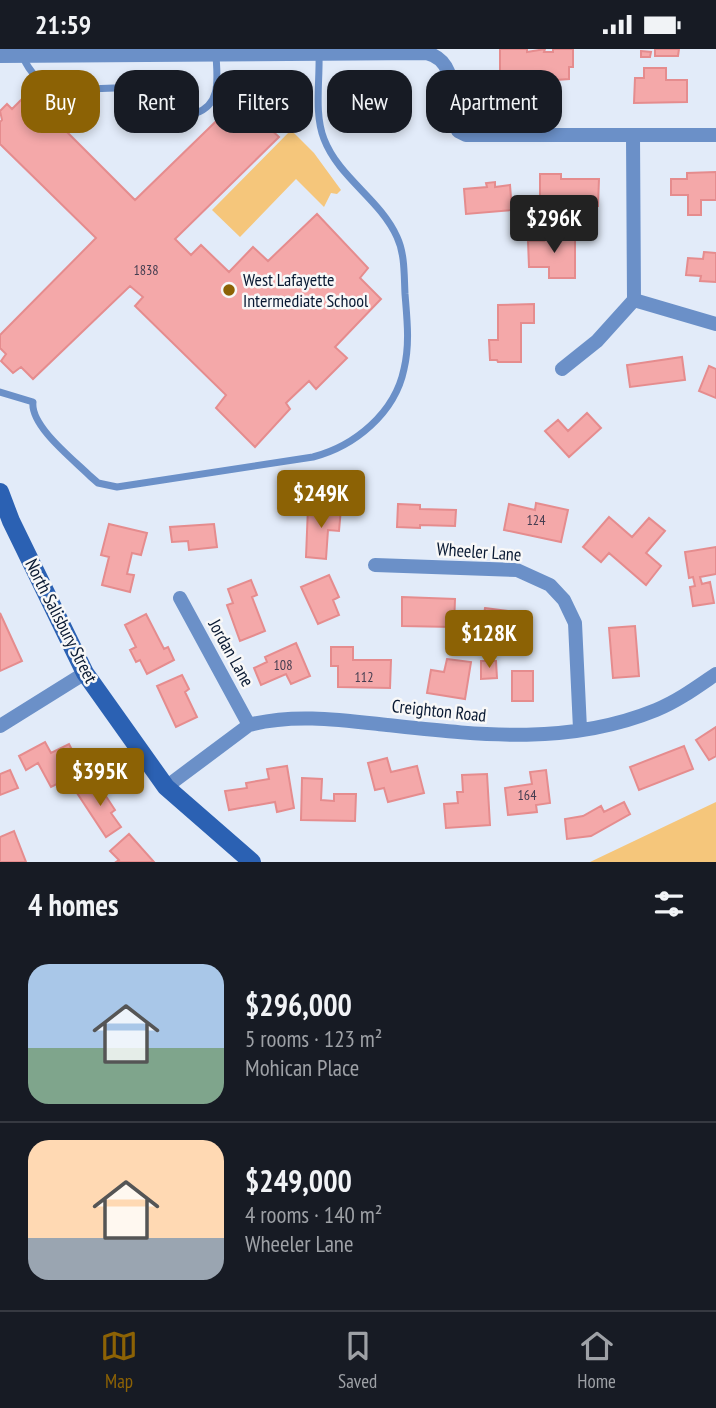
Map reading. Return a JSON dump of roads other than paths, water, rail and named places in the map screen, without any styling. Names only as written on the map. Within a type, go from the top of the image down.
[{"type":"street","points":[[0,56],[129,52],[216,55],[433,55],[442,60],[449,69],[454,121],[458,131],[466,135],[716,135]]},
{"type":"street","points":[[562,369],[597,341],[634,300],[633,136]]},
{"type":"street","points":[[634,300],[716,324]]},
{"type":"street","name":"North Salisbury Street","points":[[0,492],[11,521],[85,673],[166,787],[252,862]]},
{"type":"street","name":"Wheeler Lane","points":[[375,565],[517,571],[550,585],[564,600],[575,623],[580,729]]},
{"type":"street","name":"Jordan Lane","points":[[180,598],[249,725]]},
{"type":"street","points":[[0,726],[85,673]]},
{"type":"street","name":"Creighton Road","points":[[166,787],[249,725],[284,719],[314,719],[522,737],[628,720],[658,709],[716,674]]},
{"type":"lane","points":[[0,392],[33,402],[34,418],[90,477],[98,483],[117,487],[313,457],[341,447],[368,428],[397,389],[404,372],[408,336],[402,252],[384,215],[348,177],[328,149],[320,118],[319,54]]},
{"type":"lane","points":[[23,56],[29,71],[42,82],[56,88],[144,86],[155,90],[177,113],[187,115],[199,112],[213,100],[218,83],[216,55]]},
{"type":"place","name":"West Lafayette Intermediate School","points":[[229,290]]}]
